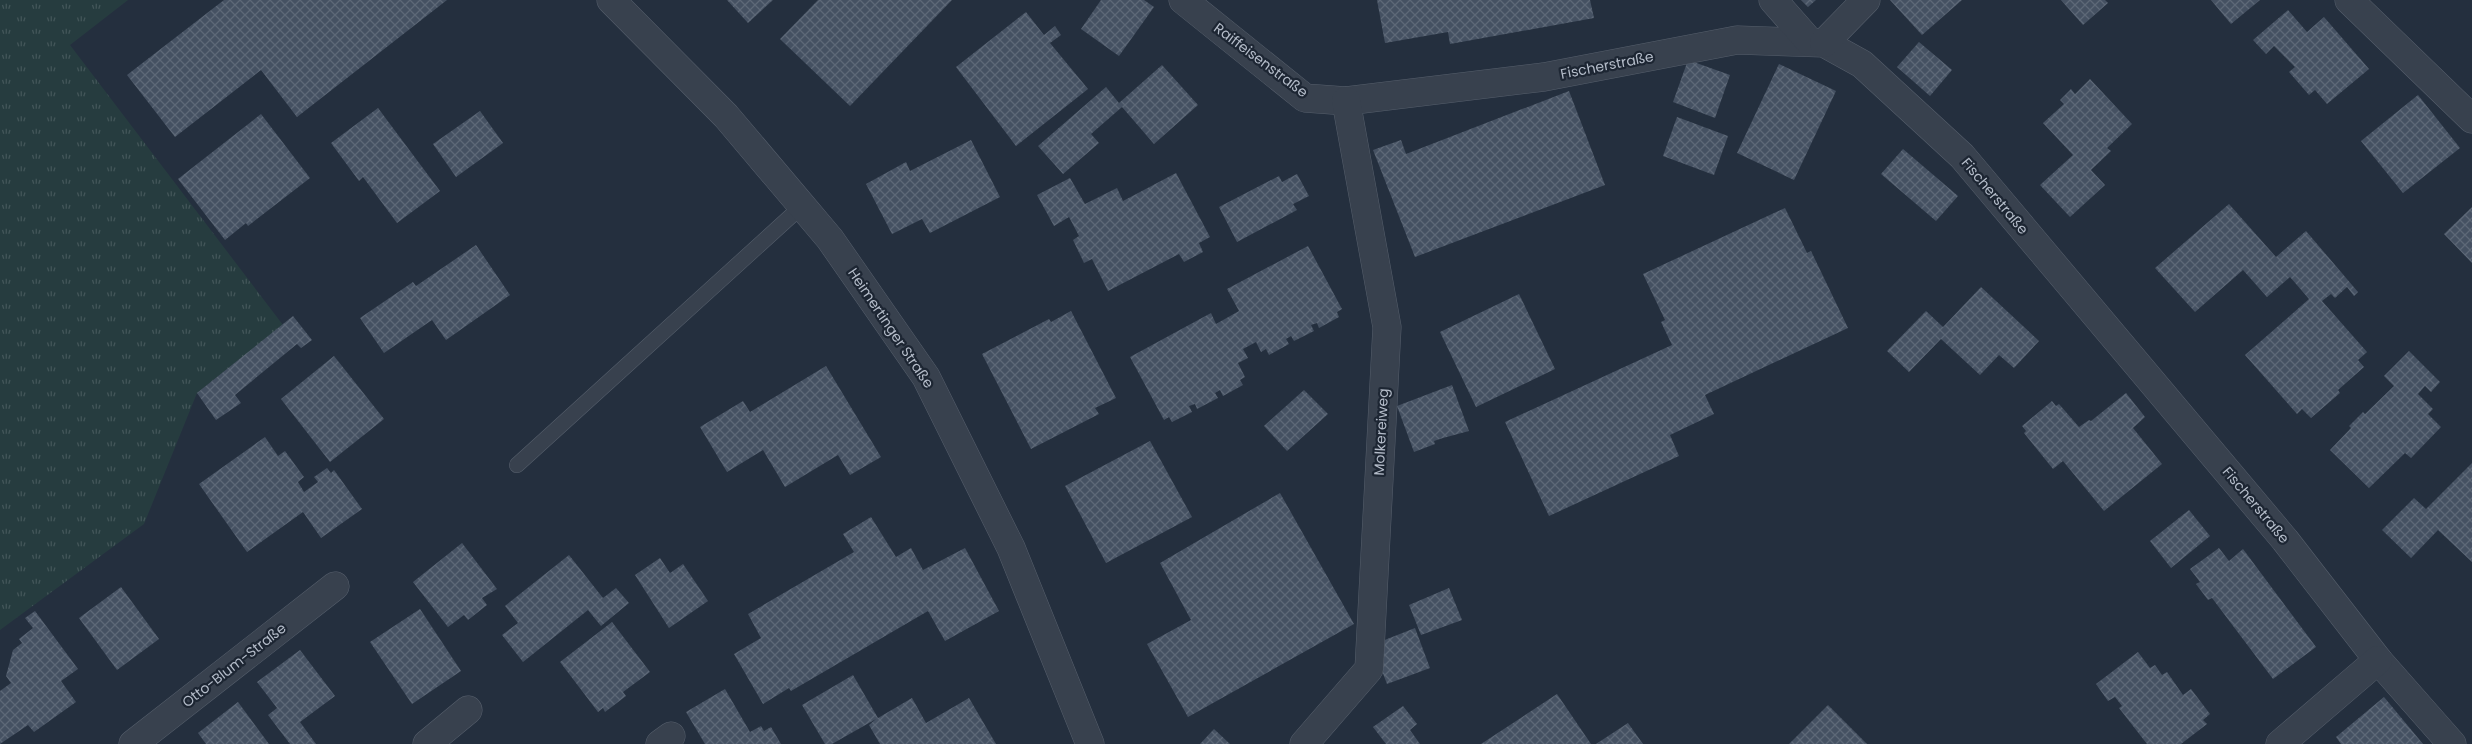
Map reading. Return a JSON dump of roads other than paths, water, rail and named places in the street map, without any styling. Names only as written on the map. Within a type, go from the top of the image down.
[{"type":"street","name":"Heimertinger Straße","points":[[610,0],[726,116],[830,239],[926,377],[1011,548],[1090,744]]},
{"type":"street","name":"Raiffeisenstraße","points":[[1183,0],[1305,98],[1346,100]]},
{"type":"street","points":[[1773,0],[1817,42],[1866,0]]},
{"type":"street","points":[[2349,0],[2472,119]]},
{"type":"street","name":"Fischerstraße","points":[[1346,100],[1544,77],[1737,40],[1817,42],[1862,64],[1962,156],[2285,540],[2378,660],[2452,744]]},
{"type":"street","name":"Molkereiweg","points":[[1304,744],[1368,669],[1387,327],[1346,100]]},
{"type":"street","name":"Otto-Blum-Straße","points":[[133,744],[335,586]]},
{"type":"street","points":[[2280,744],[2378,660]]},
{"type":"street","points":[[427,744],[468,710]]},
{"type":"lane","points":[[517,465],[802,206]]}]
